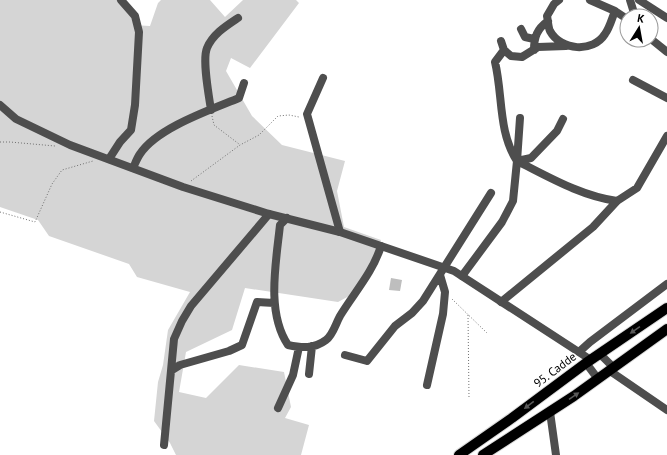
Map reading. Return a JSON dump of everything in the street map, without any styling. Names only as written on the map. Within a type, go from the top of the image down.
[{"type":"main road","name":"95. Cadde","points":[[459,455],[512,418],[588,361],[667,308]]},
{"type":"main road","points":[[483,455],[612,370],[667,329]]},
{"type":"street","points":[[109,159],[130,130],[134,105],[139,32],[135,16],[121,0]]},
{"type":"street","points":[[559,0],[554,4],[547,16],[550,31],[566,46]]},
{"type":"street","points":[[590,0],[619,13]]},
{"type":"street","points":[[639,0],[667,18]]},
{"type":"street","points":[[501,41],[504,50],[511,56],[522,57],[538,48],[566,46],[578,47],[594,44],[605,34],[616,11]]},
{"type":"street","points":[[211,110],[207,81],[206,49],[218,33],[238,18]]},
{"type":"street","points":[[534,50],[534,40],[540,27],[548,21]]},
{"type":"street","points":[[521,29],[525,37],[534,40]]},
{"type":"street","points":[[659,46],[667,52]]},
{"type":"street","points":[[504,50],[495,62],[500,82],[501,112],[509,149],[518,161],[560,183],[598,198],[617,201]]},
{"type":"street","points":[[323,78],[307,114],[340,232]]},
{"type":"street","points":[[633,80],[667,98]]},
{"type":"street","points":[[133,168],[140,153],[158,137],[183,122],[239,98],[244,83]]},
{"type":"street","points":[[0,105],[16,119],[70,144],[183,187],[268,214],[340,232],[445,268],[462,276],[580,351],[588,361],[598,379]]},
{"type":"street","points":[[462,276],[502,222],[513,201],[518,161],[520,118]]},
{"type":"street","points":[[518,161],[531,158],[557,130],[563,119]]},
{"type":"street","points":[[501,302],[593,227],[617,201],[637,188],[667,136]]},
{"type":"street","points":[[345,355],[367,361],[395,326],[423,301],[491,193]]},
{"type":"street","points":[[164,445],[174,338],[182,321],[204,290],[268,214]]},
{"type":"street","points":[[287,218],[280,225],[274,303],[283,337],[288,346],[312,346],[328,339],[344,310],[377,259],[381,246]]},
{"type":"street","points":[[427,385],[443,314],[445,292],[440,275]]},
{"type":"street","points":[[580,351],[667,284]]},
{"type":"street","points":[[172,370],[180,366],[229,351],[242,345],[257,302],[274,303]]},
{"type":"street","points":[[309,374],[312,346]]},
{"type":"street","points":[[278,408],[293,375],[299,347]]},
{"type":"street","points":[[600,354],[612,370],[667,410]]},
{"type":"street","points":[[550,412],[556,455]]},
{"type":"path","points":[[211,110],[214,125],[240,145]]},
{"type":"path","points":[[183,187],[240,145],[259,135],[278,116],[289,115],[308,118]]},
{"type":"path","points":[[0,142],[52,147],[70,144]]},
{"type":"path","points":[[0,212],[35,222],[52,184],[62,170],[94,161]]},
{"type":"path","points":[[445,292],[487,333]]},
{"type":"path","points":[[468,315],[469,398]]},
{"type":"shaded area","points":[[0,0],[124,0],[134,11],[133,25],[150,26],[158,3],[161,0],[210,0],[225,17],[243,0],[296,0],[299,3],[250,68],[231,58],[226,71],[252,116],[282,145],[345,161],[337,191],[344,227],[381,240],[374,258],[351,295],[338,302],[245,288],[232,330],[186,352],[179,392],[206,398],[239,365],[284,372],[291,407],[285,418],[309,425],[301,455],[176,455],[170,443],[154,421],[158,382],[163,365],[168,330],[190,292],[137,277],[129,264],[49,236],[38,220],[0,207]]},
{"type":"building","points":[[391,278],[402,280],[400,291],[389,290]]}]
